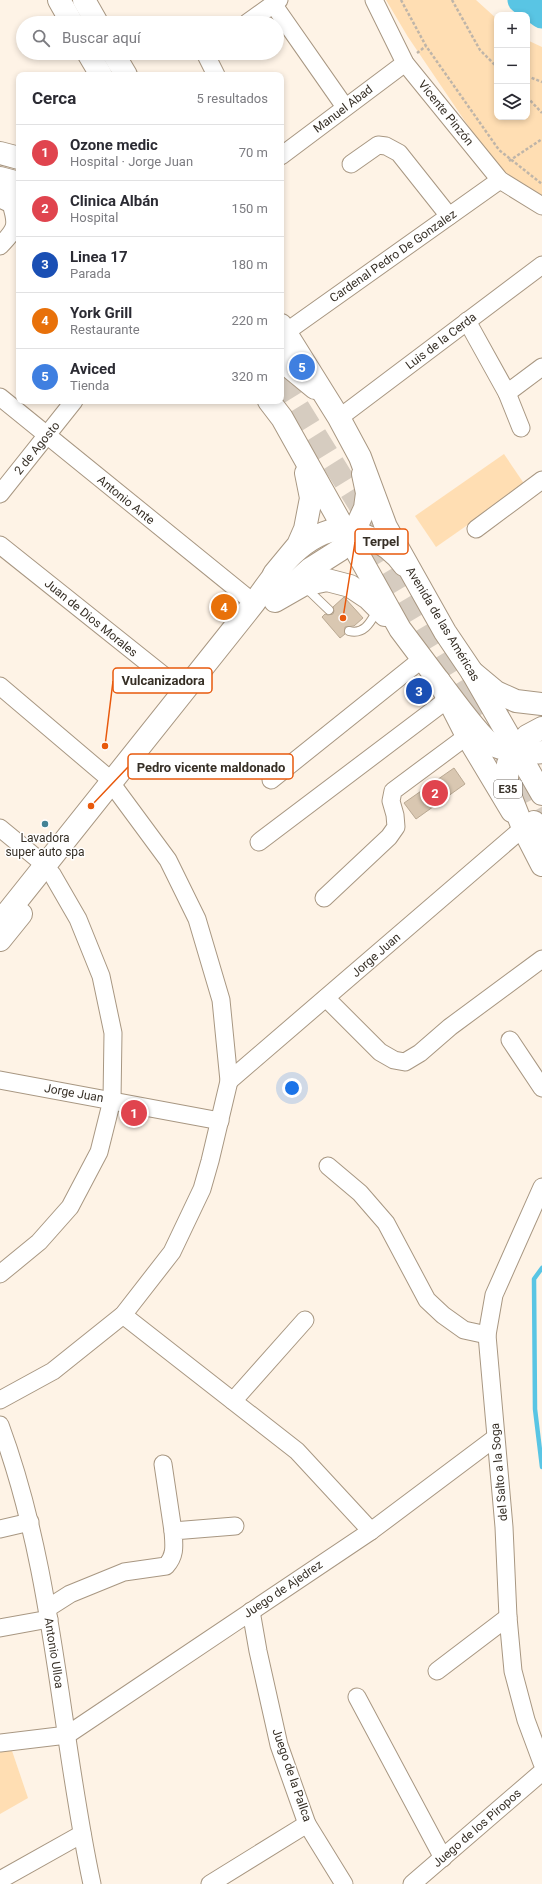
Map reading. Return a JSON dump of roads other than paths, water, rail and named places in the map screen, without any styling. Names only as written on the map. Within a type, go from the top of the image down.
[{"type":"main road","points":[[59,0],[68,16]]},
{"type":"main road","points":[[86,1],[94,16]]},
{"type":"main road","points":[[92,60],[99,72]]},
{"type":"main road","points":[[118,60],[124,72]]},
{"type":"main road","points":[[0,152],[16,157]]},
{"type":"main road","points":[[0,165],[16,170]]},
{"type":"main road","points":[[0,178],[16,182]]},
{"type":"main road","points":[[0,194],[16,197]]},
{"type":"main road","name":"Avenida de las Américas","points":[[284,331],[327,398],[360,457],[386,527],[445,632],[472,672],[542,794]]},
{"type":"main road","points":[[284,362],[327,398]]},
{"type":"main road","points":[[271,404],[282,418],[304,460],[350,533],[400,629],[444,690],[492,745],[535,753],[542,752]]},
{"type":"main road","points":[[115,787],[183,691],[264,602],[310,569],[340,550],[365,508],[367,493],[360,457]]},
{"type":"main road","points":[[0,940],[49,870],[115,787],[256,621],[274,574],[298,544],[304,529],[311,498],[304,460]]},
{"type":"main road","points":[[274,574],[309,540],[327,532],[350,533],[383,544],[401,561],[419,585]]},
{"type":"main road","points":[[264,602],[303,585],[327,580],[350,586],[368,598],[400,629]]},
{"type":"main road","points":[[472,672],[496,692],[516,701],[542,704]]},
{"type":"main road","points":[[444,690],[467,736],[536,825]]},
{"type":"main road","name":"E35","points":[[542,728],[526,736],[516,750],[508,764],[507,779],[508,790],[536,825],[542,864]]},
{"type":"main road","points":[[0,922],[49,870]]},
{"type":"street","name":"Vicente Pinzón","points":[[374,0],[405,63],[500,180],[542,206]]},
{"type":"street","points":[[257,16],[276,2],[344,107]]},
{"type":"street","points":[[208,60],[214,72]]},
{"type":"street","name":"Manuel Abad","points":[[284,154],[344,107],[405,63]]},
{"type":"street","points":[[351,164],[378,145],[386,146],[399,153],[449,216]]},
{"type":"street","name":"Cardenal Pedro De Gonzalez","points":[[284,328],[500,180]]},
{"type":"street","points":[[0,199],[11,204],[16,219],[13,233],[0,247]]},
{"type":"street","points":[[0,247],[16,241]]},
{"type":"street","name":"Luis de la Cerda","points":[[339,418],[542,265]]},
{"type":"street","points":[[467,321],[507,393],[521,428]]},
{"type":"street","points":[[507,393],[542,367]]},
{"type":"street","name":"Antonio Ante","points":[[0,397],[47,436],[264,602]]},
{"type":"street","name":"2 de Agosto","points":[[0,494],[72,404]]},
{"type":"street","points":[[476,529],[542,480]]},
{"type":"street","name":"Juan de Dios Morales","points":[[0,545],[183,691]]},
{"type":"street","points":[[271,780],[422,659]]},
{"type":"street","points":[[0,686],[115,787],[168,860],[197,919],[221,1000],[229,1081],[210,1162],[202,1189],[172,1252],[123,1315],[53,1371],[0,1400]]},
{"type":"street","points":[[259,842],[444,690]]},
{"type":"street","points":[[324,898],[389,837],[396,827],[395,815],[391,801],[393,791],[467,736]]},
{"type":"street","name":"Jorge Juan","points":[[229,1081],[326,998],[536,825]]},
{"type":"street","points":[[0,828],[49,870],[78,920],[101,976],[113,1033],[112,1100],[99,1152],[70,1207],[39,1242],[0,1274]]},
{"type":"street","points":[[326,998],[380,1052],[394,1060],[405,1062],[420,1053],[450,1027],[542,959]]},
{"type":"street","points":[[510,1040],[542,1088]]},
{"type":"street","name":"Jorge Juan","points":[[0,1080],[220,1120]]},
{"type":"street","points":[[328,1166],[360,1193],[386,1223],[427,1300],[443,1315],[464,1330],[487,1335]]},
{"type":"street","name":"del Salto a la Soga","points":[[542,1187],[494,1294],[487,1335],[504,1527],[508,1617],[513,1671],[526,1720],[542,1764]]},
{"type":"street","points":[[123,1315],[297,1451],[371,1531]]},
{"type":"street","points":[[233,1401],[305,1320]]},
{"type":"street","name":"Antonio Ulloa","points":[[0,1425],[14,1463],[30,1522],[48,1614],[82,1834],[93,1881]]},
{"type":"street","name":"Juego de Ajedrez","points":[[67,1735],[371,1531],[495,1438]]},
{"type":"street","points":[[0,1628],[48,1614],[70,1594],[124,1572],[166,1566],[173,1559],[173,1531],[163,1464]]},
{"type":"street","points":[[0,1529],[30,1522]]},
{"type":"street","points":[[173,1531],[235,1526]]},
{"type":"street","name":"Juego de la Pallca","points":[[251,1611],[258,1651],[279,1745],[308,1824],[344,1884]]},
{"type":"street","points":[[437,1671],[508,1617]]},
{"type":"street","points":[[357,1697],[443,1858]]},
{"type":"street","points":[[0,1743],[67,1735]]},
{"type":"street","name":"Juego de los Piropos","points":[[412,1884],[542,1772]]},
{"type":"street","points":[[210,1884],[308,1824]]},
{"type":"street","points":[[0,1880],[82,1834]]},
{"type":"lane","points":[[303,585],[329,610]]},
{"type":"lane","points":[[349,631],[355,632],[366,628],[379,608]]},
{"type":"waterway","points":[[521,0],[542,15]]},
{"type":"waterway","points":[[542,1268],[534,1279],[535,1409],[542,1467]]},
{"type":"tunnel","points":[[284,384],[389,553]]},
{"type":"tunnel","points":[[372,542],[474,714]]},
{"type":"tunnel","points":[[473,694],[539,817]]},
{"type":"place","name":"Aviced","points":[[302,367]]},
{"type":"place","name":"York Grill","points":[[224,607]]},
{"type":"place","name":"Terpel","points":[[343,618]]},
{"type":"place","name":"Linea 17","points":[[419,691]]},
{"type":"place","name":"Vulcanizadora","points":[[105,746]]},
{"type":"place","name":"Clinica Albán","points":[[435,793]]},
{"type":"place","name":"Pedro vicente maldonado","points":[[91,806]]},
{"type":"place","name":"Lavadora super auto spa","points":[[45,824]]},
{"type":"place","name":"Ozone medic","points":[[134,1113]]}]
